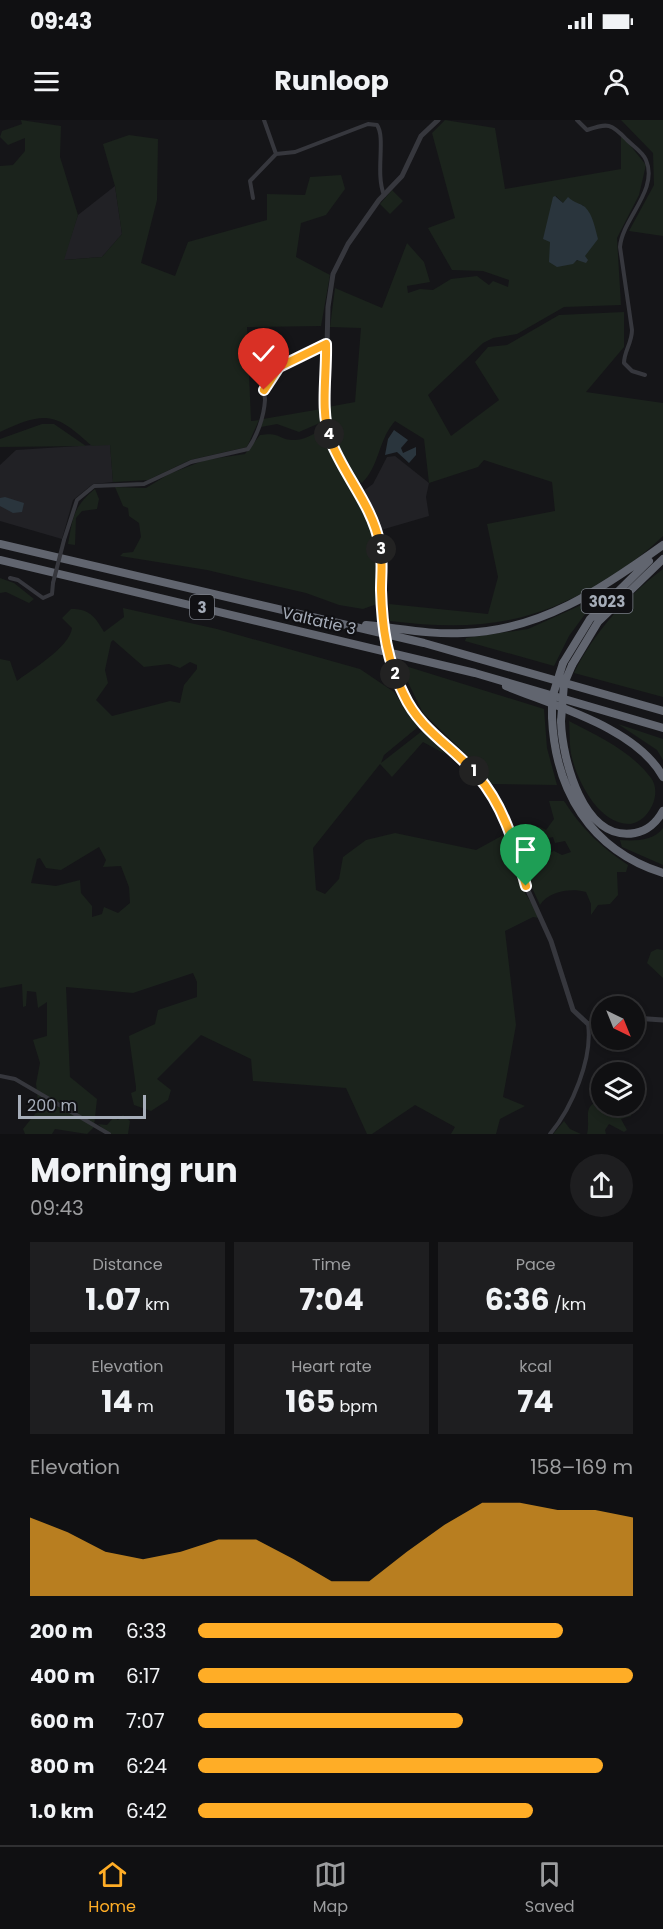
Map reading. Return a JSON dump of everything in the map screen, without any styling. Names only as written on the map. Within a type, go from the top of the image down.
[{"type":"highway","name":"Valtatie 3","points":[[0,544],[338,622],[508,665],[663,711]]},
{"type":"highway","points":[[338,622],[462,633],[516,625],[562,610],[663,546]]},
{"type":"highway","name":"3023","points":[[663,546],[590,619],[563,663],[552,698],[555,752],[562,778],[587,822],[603,839],[627,857],[663,873]]},
{"type":"highway","name":"3023","points":[[663,559],[598,622],[572,665],[564,684],[561,721],[565,761],[589,811],[598,821],[611,830],[631,834],[651,826],[663,811]]},
{"type":"highway","name":"Valtatie 3","points":[[0,560],[475,673],[663,728]]},
{"type":"highway","points":[[475,673],[606,729],[646,756],[663,777]]},
{"type":"street","points":[[264,120],[276,154]]},
{"type":"street","points":[[438,120],[421,136],[405,173],[353,234],[335,267],[326,344],[325,423],[340,464],[358,490],[375,522],[381,557],[382,616],[392,669],[413,712],[436,738],[476,774],[494,800],[511,834],[526,886],[551,941],[573,1010],[588,1024],[589,1051],[568,1109],[550,1134]]},
{"type":"street","points":[[577,120],[587,130],[603,124],[612,127],[646,161],[648,175],[646,186],[622,235],[620,247],[632,330],[632,340],[624,356],[624,363],[632,372],[645,375]]},
{"type":"street","points":[[253,198],[250,181],[276,154],[295,152],[368,124],[377,125],[381,135],[378,164],[384,195]]},
{"type":"street","points":[[10,578],[18,580],[43,598],[52,594],[64,540],[77,500],[94,486],[144,484],[191,462],[248,449],[258,430],[265,401],[264,390],[273,374],[286,362],[326,344]]},
{"type":"street","points":[[645,1019],[663,1020]]},
{"type":"street","points":[[0,1076],[15,1079],[109,1134]]},
{"type":"shaded area","points":[[21,120],[61,126],[60,157],[78,215],[64,260],[102,257],[122,234],[115,186],[103,144],[129,135],[158,139],[157,200],[141,263],[175,276],[188,242],[267,220],[267,194],[305,195],[310,177],[341,175],[345,189],[326,215],[301,223],[296,257],[330,275],[321,326],[247,327],[251,421],[259,420],[247,447],[190,460],[148,480],[113,482],[110,445],[92,446],[59,421],[50,418],[29,420],[0,432],[0,166],[13,165],[25,151],[25,138],[8,145],[0,137],[2,131],[22,124]]},
{"type":"shaded area","points":[[445,120],[495,128],[505,189],[621,169],[621,134],[646,165],[639,195],[617,238],[621,305],[564,307],[517,334],[493,338],[483,343],[428,395],[451,436],[499,400],[475,362],[488,347],[507,345],[559,315],[624,312],[624,347],[586,392],[663,403],[663,536],[626,566],[575,597],[525,616],[474,625],[390,621],[389,604],[488,614],[498,577],[487,524],[555,511],[552,482],[484,460],[478,467],[429,483],[424,439],[395,421],[385,436],[368,476],[362,483],[342,459],[331,428],[328,407],[355,402],[361,328],[330,327],[335,288],[382,308],[407,243],[424,262],[430,282],[407,286],[408,293],[420,289],[433,290],[451,279],[477,276],[489,285],[493,281],[508,287],[509,280],[483,271],[452,270],[428,228],[455,218],[432,133]],"holes":[[[556,196],[563,203],[583,205],[587,252],[579,260],[565,264],[550,259]]]},
{"type":"shaded area","points":[[621,120],[663,120],[663,236],[629,231],[654,185],[653,153]]},
{"type":"shaded area","points":[[115,186],[122,234],[102,257],[63,260],[78,215]]},
{"type":"shaded area","points":[[392,190],[403,201],[390,214],[380,204]]},
{"type":"shaded area","points":[[555,196],[563,203],[568,197],[588,210],[592,218],[598,239],[585,256],[588,260],[586,263],[577,260],[573,264],[557,267],[549,262],[550,242],[543,239]]},
{"type":"shaded area","points":[[321,409],[322,422],[299,432],[277,424],[261,427],[263,419]]},
{"type":"shaded area","points":[[42,424],[54,424],[86,446],[0,447],[0,439]]},
{"type":"shaded area","points":[[394,430],[408,440],[401,448],[403,453],[416,447],[416,455],[409,463],[397,452],[385,455],[388,439]]},
{"type":"shaded area","points":[[320,431],[361,506],[374,537],[378,559],[377,604],[363,609],[339,605],[306,593],[207,570],[120,556],[123,553],[133,552],[141,537],[139,523],[129,516],[128,508],[123,506],[115,487],[146,488],[169,474],[205,460],[245,454],[260,435],[272,434],[296,440]]},
{"type":"shaded area","points":[[110,444],[113,482],[93,484],[73,500],[62,539],[0,521],[0,465],[16,450]]},
{"type":"shaded area","points":[[395,456],[429,483],[426,497],[429,516],[381,530],[363,491],[373,484],[387,457]]},
{"type":"shaded area","points":[[95,489],[99,499],[97,509],[82,511],[76,518],[75,545],[68,544],[75,513],[82,501]]},
{"type":"shaded area","points":[[5,497],[24,503],[22,512],[13,513],[0,506],[0,498]]},
{"type":"shaded area","points":[[663,569],[663,697],[574,673],[591,643],[612,616]]},
{"type":"shaded area","points":[[0,578],[14,583],[34,599],[29,603],[6,592],[0,593]]},
{"type":"shaded area","points":[[588,602],[591,606],[569,636],[554,666],[465,641],[466,638],[528,629]]},
{"type":"shaded area","points":[[123,608],[217,629],[360,669],[394,692],[418,727],[384,755],[381,763],[422,731],[447,755],[423,742],[392,777],[380,764],[313,848],[316,890],[325,894],[339,879],[343,857],[366,840],[395,833],[476,850],[507,833],[524,891],[540,918],[533,917],[505,931],[516,1025],[503,1097],[525,1106],[500,1119],[496,1134],[451,1134],[455,1127],[415,1105],[372,1134],[367,1134],[346,1088],[253,1081],[251,1059],[201,1035],[157,1079],[171,1090],[168,1100],[151,1111],[134,1105],[131,1093],[136,1091],[136,1087],[129,1036],[155,1024],[158,1010],[197,997],[197,982],[193,973],[133,993],[66,987],[70,1077],[97,1099],[94,1127],[87,1134],[55,1129],[52,1134],[25,1134],[23,1129],[39,1109],[36,1084],[40,1063],[33,1040],[47,1036],[47,1002],[38,1008],[36,992],[27,991],[26,1006],[23,1007],[22,984],[0,988],[0,659],[10,661],[17,681],[49,658],[65,643],[72,628],[62,618],[71,609],[91,614],[104,632],[124,617]],"holes":[[[113,640],[144,667],[169,664],[180,668],[190,662],[197,665],[197,669],[184,685],[180,703],[170,701],[112,716],[96,700],[108,683],[105,670]],[[99,847],[106,860],[103,867],[121,866],[129,887],[130,903],[118,913],[104,907],[102,914],[92,917],[92,906],[81,893],[80,880],[56,886],[31,883],[37,859],[40,858],[46,868],[61,870]]]},
{"type":"shaded area","points":[[399,664],[544,709],[547,748],[557,785],[492,784],[477,765],[423,713]]},
{"type":"shaded area","points":[[569,721],[624,752],[651,778],[655,792],[654,799],[652,807],[642,819],[629,824],[618,822],[608,817],[592,800],[579,778],[572,758]]},
{"type":"shaded area","points":[[618,724],[663,739],[663,760],[657,750]]},
{"type":"shaded area","points":[[549,801],[564,801],[592,836],[628,865],[626,872],[617,872],[618,895],[610,904],[598,905],[591,915],[591,904],[586,892],[574,890],[561,892],[544,900],[540,905],[528,879],[524,856],[533,853],[539,857],[554,851],[562,855],[571,852],[565,841],[555,843],[553,837],[535,841],[534,829],[540,827],[546,830],[554,819]]},
{"type":"shaded area","points":[[663,828],[663,865],[622,847],[620,840],[649,838]]},
{"type":"shaded area","points":[[657,949],[663,950],[663,978],[647,963],[651,952]]},
{"type":"shaded area","points":[[591,1106],[591,1116],[631,1116],[621,1119],[627,1130],[624,1132],[609,1124],[605,1130],[606,1134],[587,1134]]},
{"type":"shaded area","points":[[123,1115],[130,1121],[128,1134],[110,1134],[98,1124],[107,1125],[114,1117],[118,1120]]},
{"type":"shaded area","points":[[564,1121],[570,1129],[581,1134],[553,1134]]},
{"type":"route","points":[[264,390],[279,367],[317,346],[326,344],[325,423],[340,464],[358,490],[375,522],[381,557],[382,616],[392,669],[404,697],[424,726],[485,784],[511,834],[526,886]]}]
